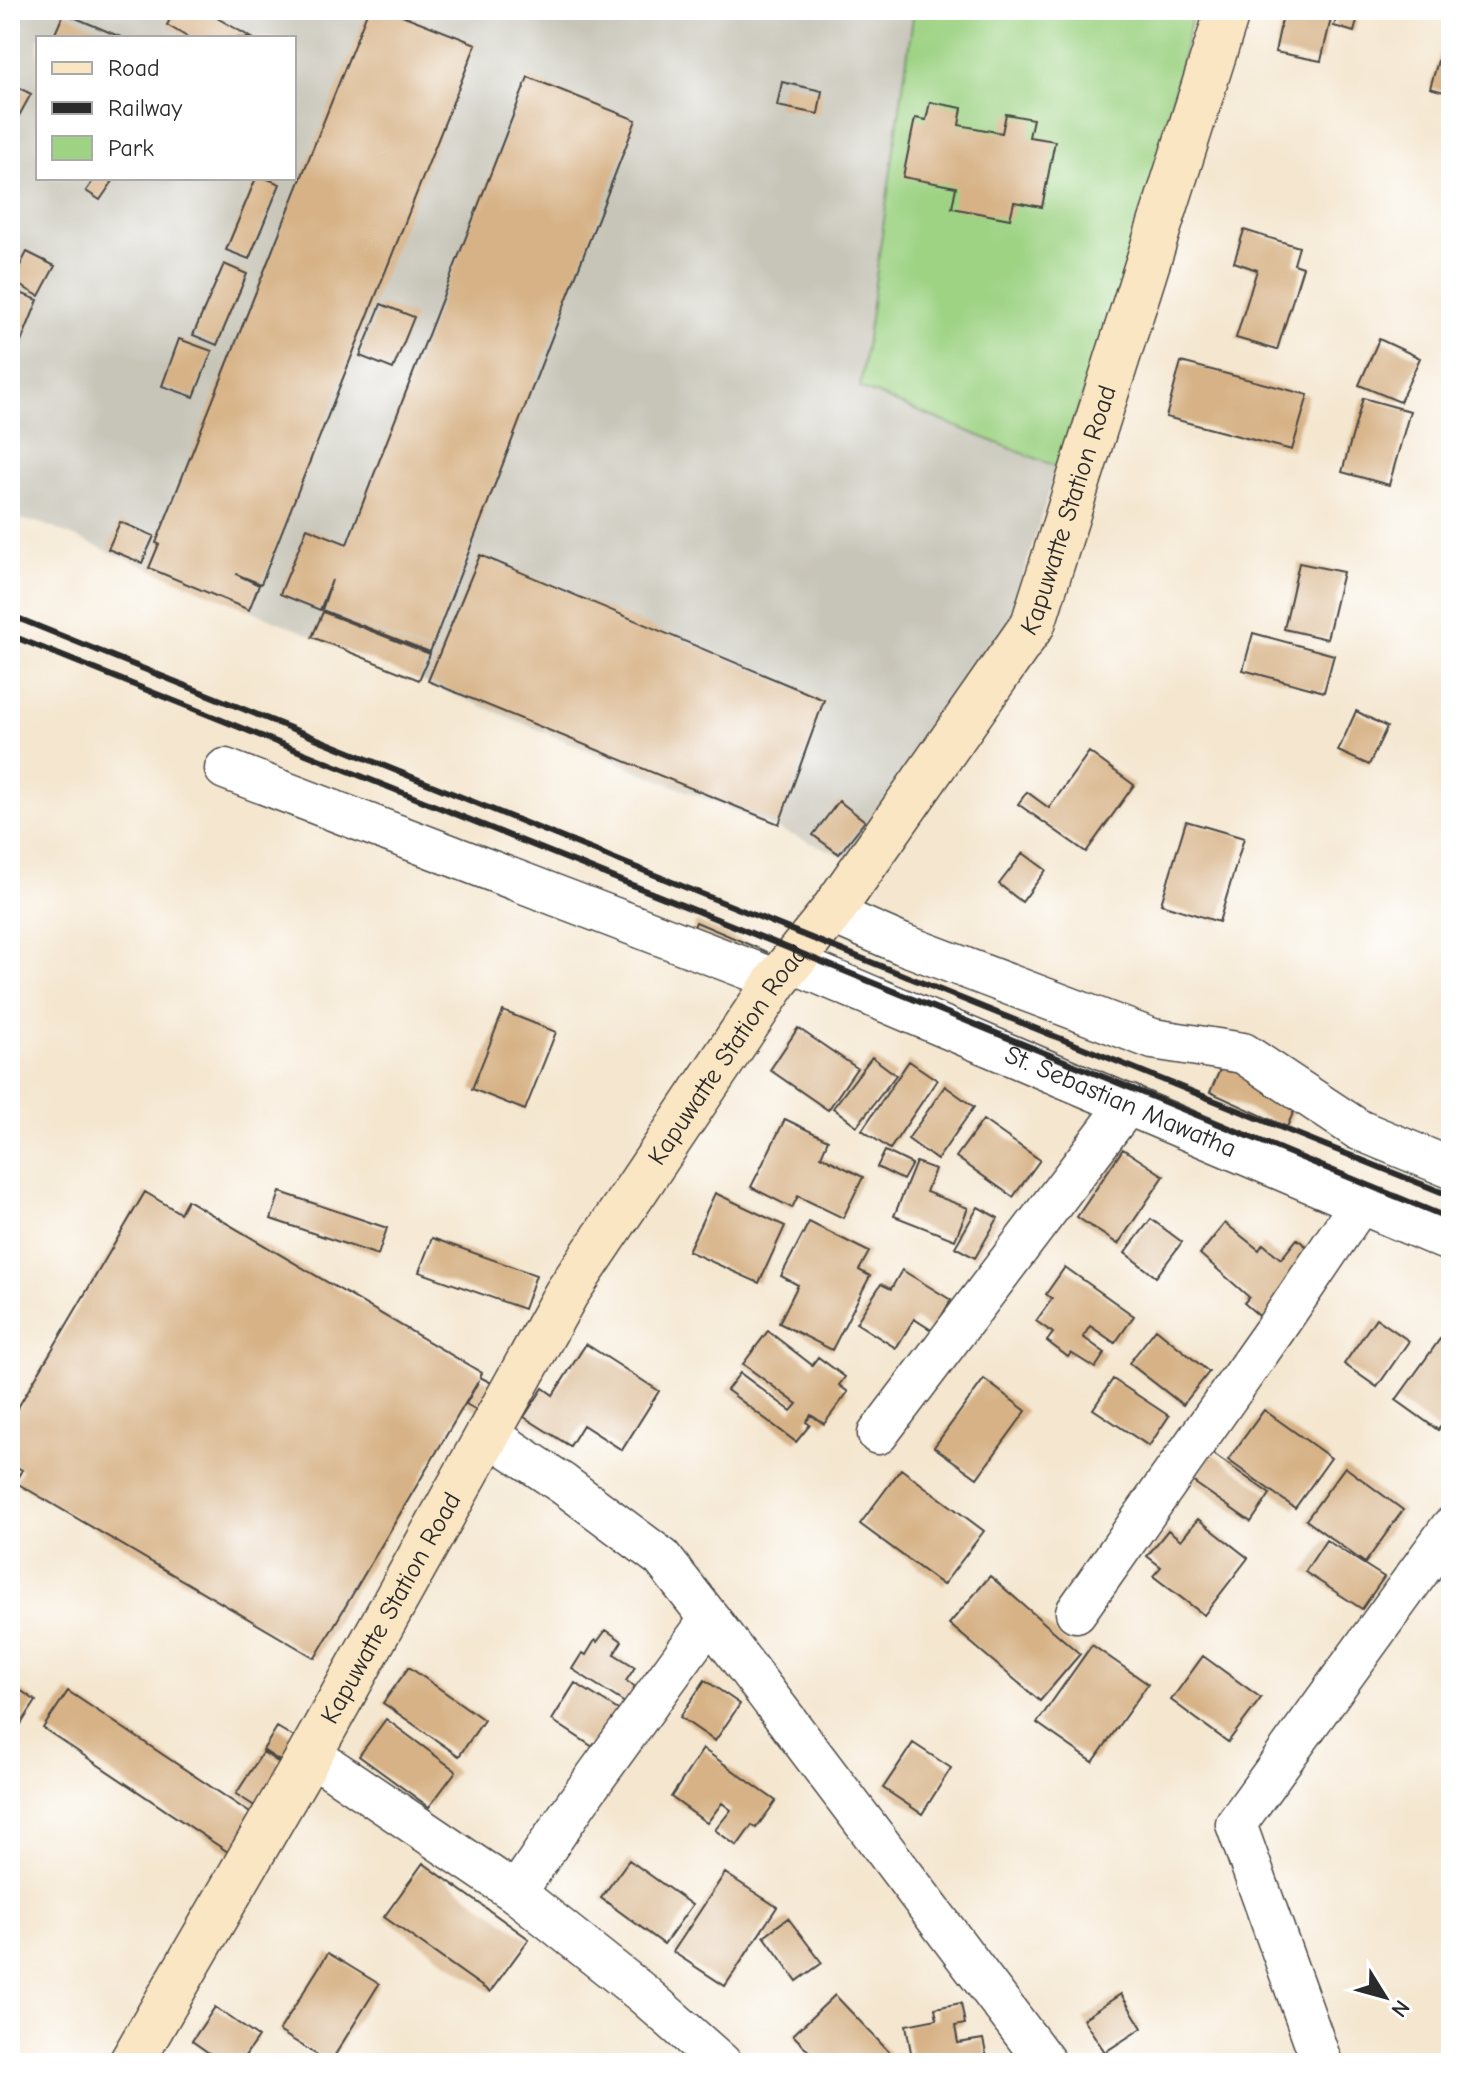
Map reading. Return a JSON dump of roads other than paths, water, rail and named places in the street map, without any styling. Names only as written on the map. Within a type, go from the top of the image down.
[{"type":"street","name":"Kapuwatte Station Road","points":[[131,2063],[310,1754],[566,1294],[784,971],[831,913],[1033,624],[1228,10]]},
{"type":"street","name":"St. Sebastian Mawatha","points":[[225,769],[784,971],[1128,1104],[1451,1242]]},
{"type":"street","points":[[831,913],[902,944],[1153,1039],[1243,1053],[1359,1130],[1451,1168]]},
{"type":"street","points":[[878,1434],[1128,1104]]},
{"type":"street","points":[[1076,1612],[1360,1204]]},
{"type":"street","points":[[488,1434],[563,1484],[662,1558],[1046,2063]]},
{"type":"street","points":[[1322,2063],[1236,1824],[1451,1527]]},
{"type":"street","points":[[516,1893],[578,1801],[710,1619]]},
{"type":"street","points":[[310,1754],[516,1893],[642,1993],[721,2063]]},
{"type":"railway","points":[[10,615],[1451,1196]]},
{"type":"railway","points":[[10,635],[1451,1219]]}]
